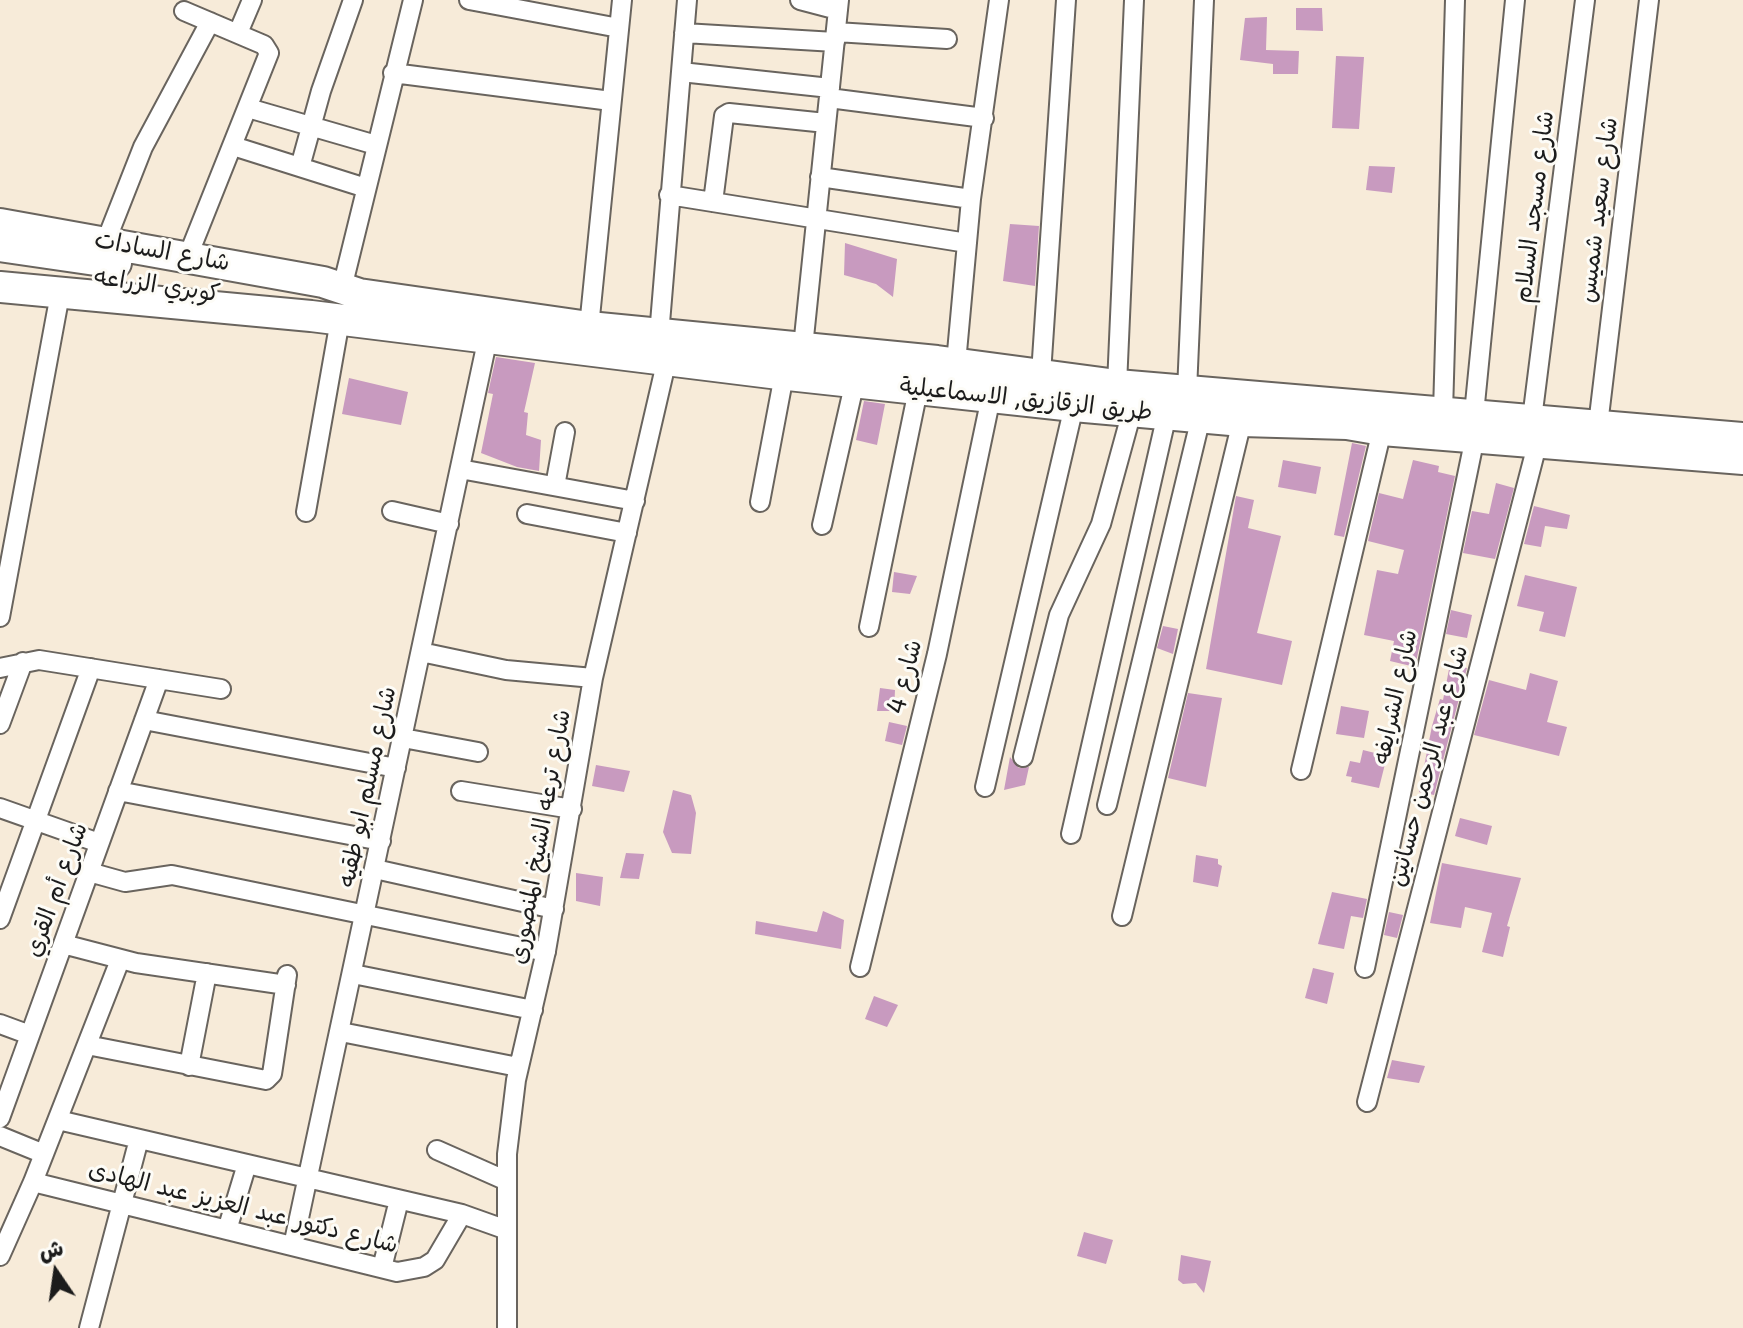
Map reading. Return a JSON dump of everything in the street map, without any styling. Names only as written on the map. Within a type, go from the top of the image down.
[{"type":"highway","name":"شارع السادات","points":[[0,224],[188,256],[332,285]]},
{"type":"highway","name":"كوبري الزراعه","points":[[0,246],[293,288],[332,285]]},
{"type":"highway","name":"كوبري الزراعه","points":[[0,264],[291,304],[326,318]]},
{"type":"highway","name":"طريق الزقازيق, الاسماعيلية","points":[[332,285],[359,294],[589,327],[784,375],[918,390],[993,381],[1074,406],[1124,398],[1167,414],[1194,404],[1242,421],[1347,424],[1382,430],[1475,425],[1535,430],[1743,459]]},
{"type":"highway","name":"شارع السادات","points":[[0,287],[326,318]]},
{"type":"highway","name":"طريق الزقازيق, الاسماعيلية","points":[[326,318],[488,337],[663,347],[803,347],[993,381],[1124,398],[1194,404],[1443,412],[1475,425]]},
{"type":"highway","name":"طريق الزقازيق, الاسماعيلية","points":[[1535,430],[1598,425],[1743,438]]},
{"type":"street","points":[[238,33],[252,0]]},
{"type":"street","points":[[300,167],[353,0]]},
{"type":"street","points":[[332,285],[366,188],[413,0]]},
{"type":"street","points":[[469,0],[619,28]]},
{"type":"street","points":[[589,327],[622,0]]},
{"type":"street","name":"شارع ترعه الشيخ المنصورى","points":[[507,1328],[507,1181],[518,1067],[546,952],[593,678],[635,501],[663,347],[669,195],[687,0]]},
{"type":"street","points":[[800,0],[839,5],[803,347]]},
{"type":"street","points":[[993,381],[967,243],[999,0]]},
{"type":"street","points":[[993,381],[1066,0]]},
{"type":"street","points":[[1023,757],[1059,615],[1101,524],[1124,398],[1134,0]]},
{"type":"street","points":[[1107,805],[1194,404],[1204,0]]},
{"type":"street","points":[[1443,412],[1455,0]]},
{"type":"street","name":"شارع الشرايفه","points":[[1365,968],[1475,425],[1515,0]]},
{"type":"street","name":"شارع مسجد السلام","points":[[1535,430],[1585,0]]},
{"type":"street","name":"شارع سعيد شميس","points":[[1598,425],[1649,0]]},
{"type":"street","points":[[184,11],[264,45],[269,53],[188,256]]},
{"type":"street","points":[[106,241],[143,147],[210,22]]},
{"type":"street","points":[[684,33],[947,39]]},
{"type":"street","points":[[681,72],[984,118]]},
{"type":"street","points":[[393,73],[611,101]]},
{"type":"street","points":[[248,108],[376,145]]},
{"type":"street","points":[[713,202],[724,116],[729,113],[826,123]]},
{"type":"street","points":[[233,146],[366,188]]},
{"type":"street","points":[[820,177],[971,199]]},
{"type":"street","points":[[669,195],[967,243]]},
{"type":"street","points":[[1,610],[60,294]]},
{"type":"street","points":[[306,512],[326,318]]},
{"type":"street","name":"شارع مسلم ابو طقيه","points":[[293,1246],[488,337]]},
{"type":"street","points":[[760,502],[784,375]]},
{"type":"street","points":[[822,525],[855,381]]},
{"type":"street","name":"شارع 4","points":[[860,967],[937,654],[993,381]]},
{"type":"street","points":[[869,627],[918,390]]},
{"type":"street","points":[[985,787],[1074,406]]},
{"type":"street","points":[[1071,834],[1167,414]]},
{"type":"street","points":[[1122,916],[1242,421]]},
{"type":"street","points":[[1301,770],[1382,430]]},
{"type":"street","name":"شارع عبد الرحمن حسانين","points":[[1367,1102],[1535,430]]},
{"type":"street","points":[[555,486],[565,432]]},
{"type":"street","points":[[460,469],[635,501]]},
{"type":"street","points":[[392,511],[449,524]]},
{"type":"street","points":[[527,514],[627,533]]},
{"type":"street","points":[[421,652],[506,670],[593,678]]},
{"type":"street","points":[[0,668],[39,660],[221,689]]},
{"type":"street","points":[[0,724],[23,662]]},
{"type":"street","points":[[0,919],[91,668]]},
{"type":"street","name":"شارع أم القري","points":[[0,1118],[159,679]]},
{"type":"street","points":[[144,720],[396,768]]},
{"type":"street","points":[[403,738],[478,752]]},
{"type":"street","points":[[118,791],[381,841]]},
{"type":"street","points":[[461,791],[572,809]]},
{"type":"street","points":[[0,808],[99,843]]},
{"type":"street","points":[[375,869],[554,909]]},
{"type":"street","points":[[89,872],[125,882],[172,875],[546,952]]},
{"type":"street","points":[[63,944],[120,960],[207,973],[287,980],[272,1074],[258,1081],[87,1045]]},
{"type":"street","points":[[0,1256],[33,1182],[120,960]]},
{"type":"street","points":[[189,1066],[207,973]]},
{"type":"street","points":[[353,974],[533,1010]]},
{"type":"street","points":[[0,1024],[30,1035]]},
{"type":"street","points":[[341,1032],[518,1067]]},
{"type":"street","points":[[58,1120],[462,1214],[507,1230]]},
{"type":"street","points":[[0,1136],[44,1154]]},
{"type":"street","points":[[89,1328],[139,1139]]},
{"type":"street","points":[[437,1150],[507,1181]]},
{"type":"street","points":[[227,1230],[247,1164]]},
{"type":"street","name":"شارع دكتور عبد العزيز عبد الهادى","points":[[33,1182],[397,1272],[424,1267],[444,1249],[462,1214]]},
{"type":"street","points":[[382,1268],[399,1200]]},
{"type":"building","points":[[1296,8],[1322,8],[1323,31],[1296,30]]},
{"type":"building","points":[[1267,17],[1266,50],[1299,51],[1298,74],[1273,74],[1273,64],[1240,60],[1245,18]]},
{"type":"building","points":[[1336,56],[1364,57],[1359,129],[1332,128]]},
{"type":"building","points":[[1369,166],[1395,167],[1392,193],[1366,190]]},
{"type":"building","points":[[1010,224],[1039,226],[1035,286],[1003,281]]},
{"type":"building","points":[[845,243],[897,259],[893,297],[876,284],[844,275]]},
{"type":"building","points":[[496,357],[535,363],[524,412],[528,413],[526,435],[541,440],[539,471],[517,467],[481,453],[493,394],[488,393]]},
{"type":"building","points":[[349,378],[408,392],[401,425],[342,414]]},
{"type":"building","points":[[864,401],[885,404],[877,445],[856,440]]},
{"type":"building","points":[[1352,443],[1366,446],[1344,537],[1334,535]]},
{"type":"building","points":[[1283,460],[1321,467],[1316,494],[1278,487]]},
{"type":"building","points":[[1413,460],[1439,466],[1438,472],[1455,476],[1415,667],[1390,661],[1394,641],[1364,635],[1377,570],[1398,574],[1404,550],[1368,541],[1379,493],[1403,499]]},
{"type":"building","points":[[1496,483],[1514,488],[1495,559],[1463,553],[1472,511],[1489,514]]},
{"type":"building","points":[[1236,496],[1254,500],[1248,528],[1281,536],[1257,633],[1292,641],[1282,685],[1206,669]]},
{"type":"building","points":[[1534,506],[1570,515],[1567,529],[1545,526],[1541,547],[1524,544]]},
{"type":"building","points":[[894,572],[917,576],[910,594],[892,592]]},
{"type":"building","points":[[1525,575],[1577,587],[1565,637],[1539,631],[1544,612],[1517,606]]},
{"type":"building","points":[[1451,610],[1472,615],[1467,638],[1446,634]]},
{"type":"building","points":[[1163,626],[1178,629],[1173,654],[1157,648]]},
{"type":"building","points":[[1450,664],[1467,668],[1434,795],[1419,792],[1432,726],[1440,699],[1443,700]]},
{"type":"building","points":[[1530,673],[1558,681],[1547,722],[1567,727],[1559,756],[1474,735],[1489,680],[1526,690]]},
{"type":"building","points":[[880,688],[895,690],[894,711],[877,711]]},
{"type":"building","points":[[1188,693],[1222,698],[1206,787],[1168,778]]},
{"type":"building","points":[[1341,706],[1369,711],[1364,738],[1336,734]]},
{"type":"building","points":[[889,722],[907,726],[902,745],[885,741]]},
{"type":"building","points":[[1363,750],[1387,756],[1379,788],[1351,782],[1352,777],[1346,776],[1350,761],[1360,763]]},
{"type":"building","points":[[1010,757],[1019,768],[1029,767],[1025,785],[1004,790]]},
{"type":"building","points":[[596,765],[630,771],[624,792],[592,786]]},
{"type":"building","points":[[673,790],[691,795],[696,813],[691,854],[672,853],[663,832]]},
{"type":"building","points":[[1460,818],[1492,826],[1487,845],[1455,836]]},
{"type":"building","points":[[626,853],[644,854],[639,879],[620,878]]},
{"type":"building","points":[[1196,855],[1218,859],[1218,864],[1222,866],[1218,887],[1193,882]]},
{"type":"building","points":[[1442,863],[1521,878],[1507,926],[1510,927],[1503,957],[1482,952],[1492,913],[1465,907],[1461,928],[1430,923]]},
{"type":"building","points":[[576,873],[603,877],[600,906],[576,901]]},
{"type":"building","points":[[1332,892],[1367,899],[1363,918],[1351,916],[1344,949],[1318,944]]},
{"type":"building","points":[[823,911],[844,920],[841,949],[755,934],[756,921],[817,932]]},
{"type":"building","points":[[1389,912],[1403,915],[1397,938],[1384,935]]},
{"type":"building","points":[[1313,968],[1334,973],[1327,1004],[1305,998]]},
{"type":"building","points":[[874,996],[898,1005],[887,1027],[865,1019]]},
{"type":"building","points":[[1392,1060],[1425,1066],[1419,1083],[1387,1078]]},
{"type":"building","points":[[1084,1232],[1113,1240],[1106,1264],[1077,1256]]},
{"type":"building","points":[[1181,1255],[1211,1261],[1204,1293],[1196,1283],[1183,1284],[1178,1280]]}]
